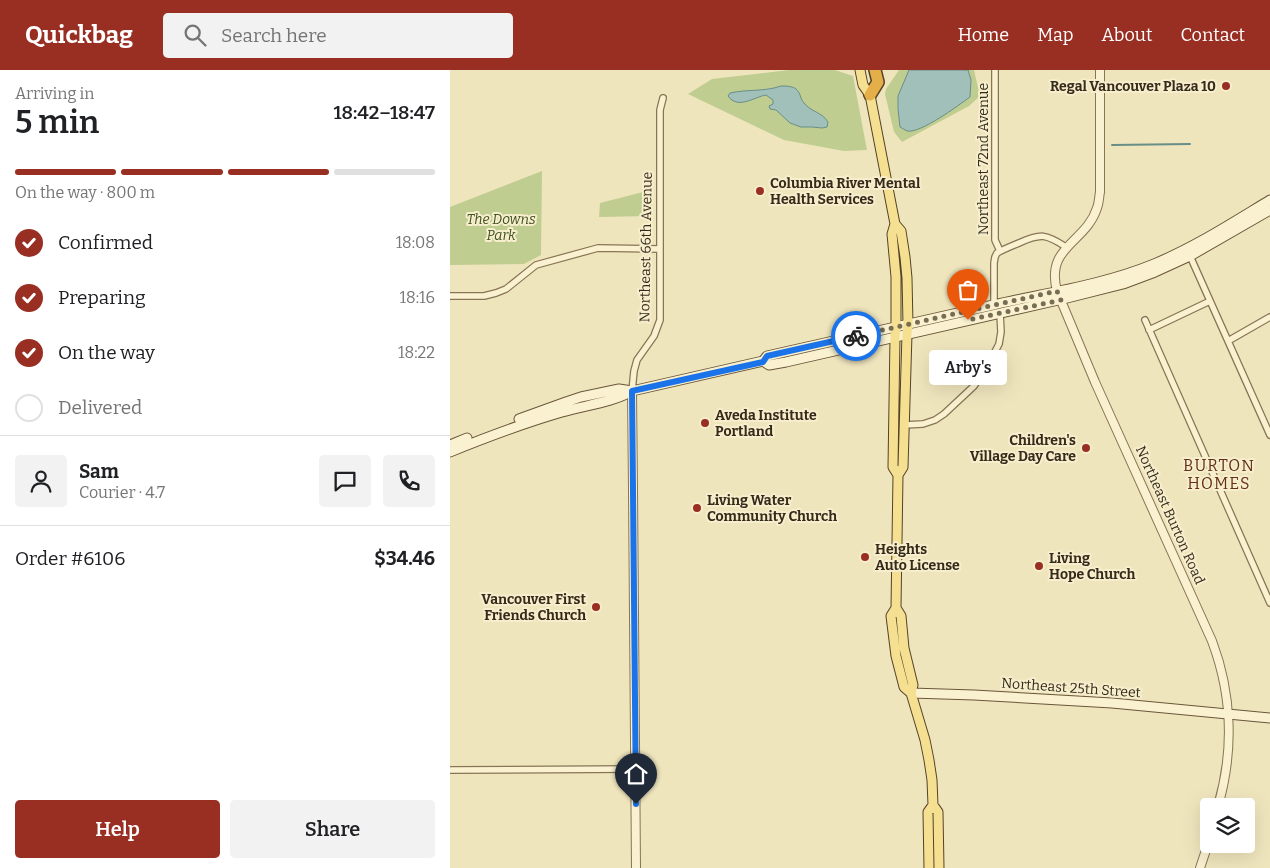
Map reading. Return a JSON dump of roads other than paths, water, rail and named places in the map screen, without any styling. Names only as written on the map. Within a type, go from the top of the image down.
[{"type":"highway","points":[[870,95],[878,82],[875,70]]},
{"type":"main road","points":[[860,70],[863,85],[870,95]]},
{"type":"main road","points":[[870,70],[872,83],[870,95],[895,224],[901,232],[903,240],[907,278],[908,324],[906,334],[904,467],[898,475]]},
{"type":"main road","points":[[450,452],[533,421],[572,409],[620,398],[632,391],[763,362],[769,365],[895,337],[1000,313],[1059,295],[1154,264],[1236,221],[1270,200]]},
{"type":"main road","points":[[763,362],[767,356],[994,305],[1100,290],[1130,282],[1190,256],[1270,210]]},
{"type":"main road","points":[[1190,256],[1189,253],[1191,251],[1232,227],[1236,221]]},
{"type":"main road","points":[[895,224],[892,234],[896,275],[893,466],[898,475],[896,608],[892,616],[896,656],[904,687],[911,693],[928,754],[933,805],[938,812],[938,868]]},
{"type":"main road","points":[[450,445],[572,400],[619,389],[632,391]]},
{"type":"main road","points":[[894,402],[899,409],[900,424],[904,425]]},
{"type":"main road","points":[[894,433],[897,433],[898,436],[898,459],[904,467]]},
{"type":"main road","name":"Northeast 25th Street","points":[[911,693],[1102,702],[1228,715]]},
{"type":"main road","points":[[1228,715],[1270,718]]},
{"type":"main road","points":[[929,868],[928,812],[933,805]]},
{"type":"street","name":"Northeast 72nd Avenue","points":[[994,305],[995,258],[1000,252],[994,234],[995,70]]},
{"type":"street","name":"Northeast Burton Road","points":[[1100,70],[1100,192],[1097,208],[1091,220],[1060,255],[1055,266],[1055,282],[1095,382],[1219,660],[1224,678],[1228,715],[1228,760],[1220,798]]},
{"type":"street","name":"Northeast 66th Avenue","points":[[632,391],[637,360],[654,336],[660,320],[660,110],[664,98]]},
{"type":"street","points":[[1000,252],[1030,238],[1039,236],[1054,239],[1066,247]]},
{"type":"street","points":[[450,296],[484,296],[506,290],[536,265],[598,248],[660,249]]},
{"type":"street","points":[[1190,256],[1268,426],[1270,435]]},
{"type":"street","points":[[1150,330],[1210,302]]},
{"type":"street","points":[[904,425],[923,424],[935,420],[974,386],[983,374],[999,344],[1001,332],[1000,313]]},
{"type":"street","points":[[1228,341],[1270,317]]},
{"type":"street","points":[[1145,320],[1270,603]]},
{"type":"street","points":[[632,391],[636,868]]},
{"type":"street","points":[[450,770],[636,769]]},
{"type":"street","points":[[1200,868],[1205,853]]},
{"type":"water","points":[[909,70],[968,70],[971,80],[970,97],[930,124],[913,131],[907,131],[900,127],[898,96]]},
{"type":"water","points":[[781,86],[796,89],[807,106],[826,119],[828,122],[827,127],[801,127],[790,123],[776,110],[770,109],[769,106],[773,104],[773,100],[766,95],[746,102],[736,102],[728,96],[730,93]]},
{"type":"waterway","points":[[1112,145],[1190,144]]},
{"type":"place","name":"Regal Vancouver Plaza 10","points":[[1226,86]]},
{"type":"place","name":"Columbia River Mental Health Services","points":[[760,191]]},
{"type":"place","name":"Arby's","points":[[968,320]]},
{"type":"place","name":"Aveda Institute Portland","points":[[705,423]]},
{"type":"place","name":"Children's Village Day Care","points":[[1086,448]]},
{"type":"place","name":"Living Water Community Church","points":[[697,508]]},
{"type":"place","name":"Heights Auto License","points":[[865,557]]},
{"type":"place","name":"Living Hope Church","points":[[1039,566]]},
{"type":"place","name":"Vancouver First Friends Church","points":[[596,607]]},
{"type":"district","name":"BURTON HOMES","points":[[1219,474]]},
{"type":"park label","name":"The Downs Park","points":[[501,228]]}]
